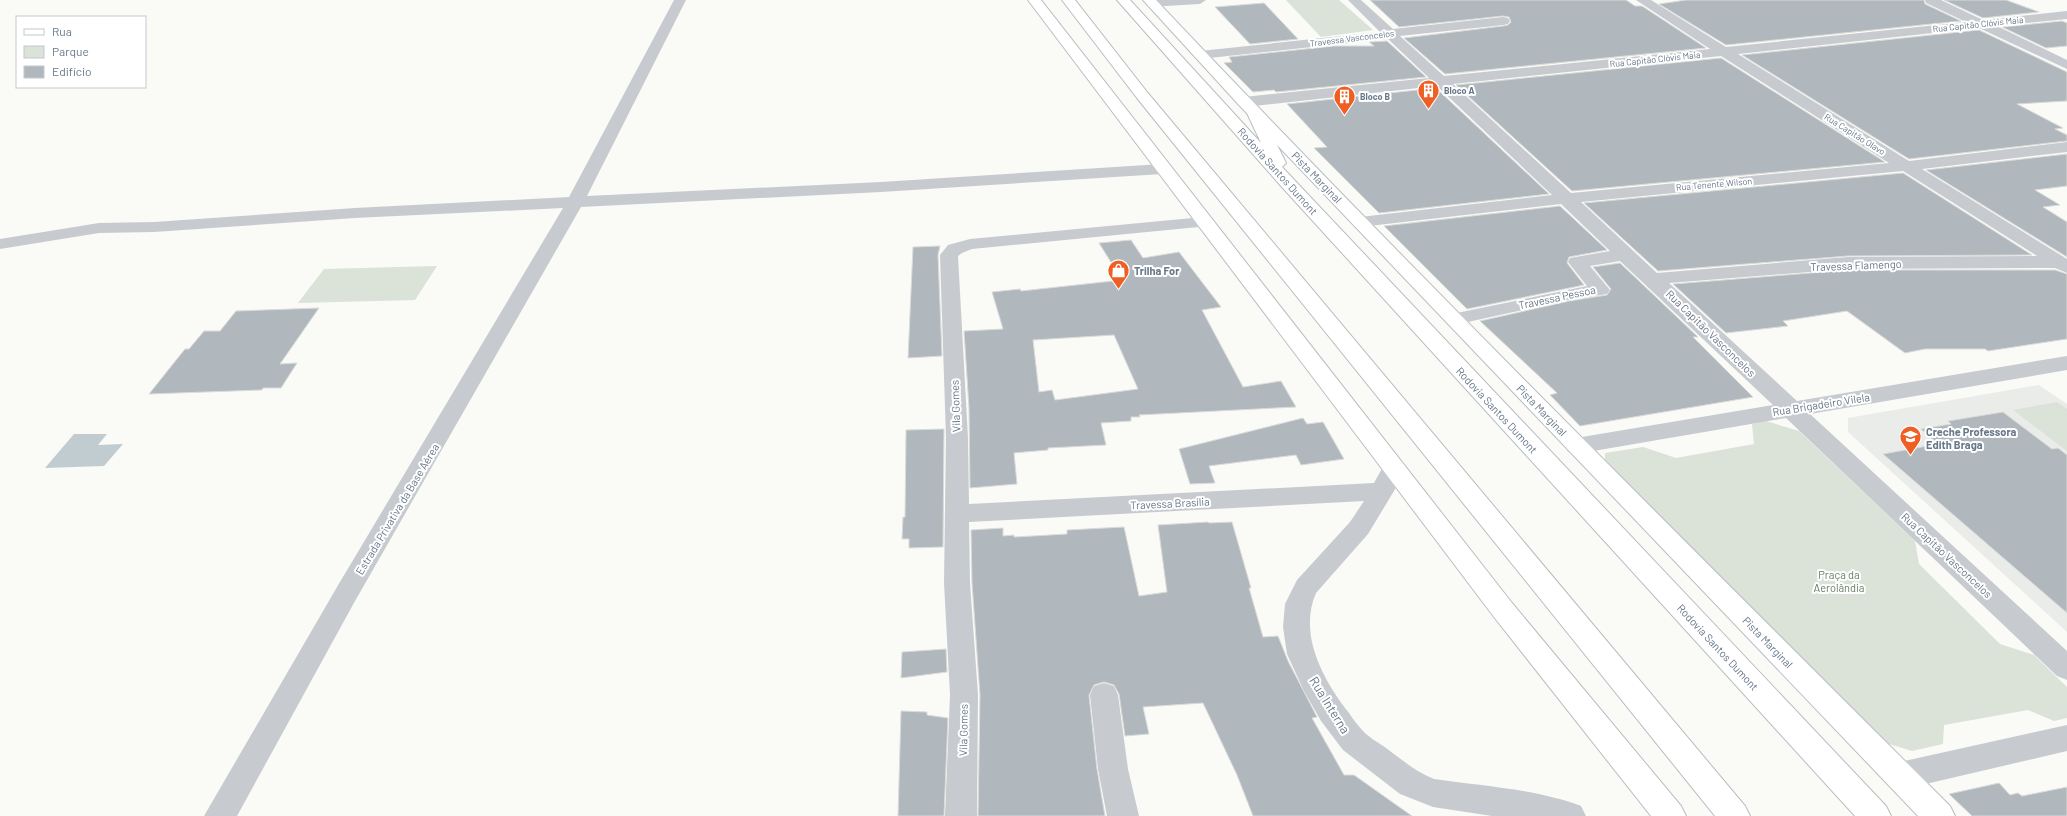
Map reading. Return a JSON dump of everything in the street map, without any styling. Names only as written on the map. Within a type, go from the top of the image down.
[{"type":"main road","points":[[1034,0],[1203,222],[1388,479],[1503,610],[1670,816]]},
{"type":"main road","points":[[1068,0],[1142,95],[1734,816]]},
{"type":"main road","name":"Rodovia Santos Dumont","points":[[1124,0],[1287,182],[1875,816]]},
{"type":"main road","name":"Pista Marginal","points":[[1151,2],[1249,107],[1576,446],[1939,816]]},
{"type":"main road","points":[[1249,107],[1287,182]]},
{"type":"street","name":"Estrada Privativa da Base Aérea","points":[[220,816],[342,601],[462,400],[575,202],[680,0]]},
{"type":"street","points":[[1151,2],[1200,0]]},
{"type":"street","name":"Rua Capitão Vasconcelos","points":[[1354,0],[1628,254],[1790,409],[2067,668]]},
{"type":"street","name":"Rua Capitão Olavo","points":[[1642,0],[2063,265]]},
{"type":"street","points":[[1931,0],[2067,65]]},
{"type":"street","name":"Rua Capitão Clóvis Maia","points":[[1249,107],[1443,81],[2067,15]]},
{"type":"street","name":"Travessa Vasconcelos","points":[[1200,55],[1390,34],[1400,31],[1504,21]]},
{"type":"street","name":"Rua Tenente Wilson","points":[[1360,222],[1567,199],[1905,166],[2067,147]]},
{"type":"street","points":[[0,244],[99,228],[881,187],[1162,169]]},
{"type":"street","name":"Vila Gomes","points":[[961,816],[964,695],[957,583],[957,438],[949,261],[951,252],[960,246],[970,244],[1203,222]]},
{"type":"street","name":"Travessa Pessoa","points":[[1454,319],[1569,294],[1600,290],[1577,262],[1628,254]]},
{"type":"street","name":"Travessa Flamengo","points":[[1654,279],[1848,263],[2063,265]]},
{"type":"street","name":"Rua Brigadeiro Vilela","points":[[1576,446],[2067,363]]},
{"type":"street","name":"Travessa Brasília","points":[[957,514],[1388,479]]},
{"type":"street","name":"Rua Interna","points":[[1388,479],[1359,528],[1306,587],[1298,604],[1296,627],[1300,647],[1314,683],[1331,712],[1353,741],[1411,784],[1433,793],[1540,809],[1570,816]]},
{"type":"street","points":[[1104,695],[1113,769],[1123,816]]},
{"type":"street","points":[[1900,776],[2067,738]]},
{"type":"shaded area","points":[[2039,385],[2067,404],[2067,632],[1848,432],[1848,418]]},
{"type":"shaded area","points":[[74,434],[107,434],[98,445],[123,444],[104,466],[45,468]]},
{"type":"green space","points":[[1286,0],[1339,0],[1373,30],[1321,37]]},
{"type":"green space","points":[[437,266],[415,300],[298,303],[324,269]]},
{"type":"green space","points":[[2057,402],[2067,409],[2067,451],[2013,410]]},
{"type":"green space","name":"Praça da Aerolândia","points":[[1766,421],[1799,431],[1915,541],[1919,564],[2000,644],[2034,655],[2067,687],[2067,718],[2054,721],[2028,710],[1944,725],[1943,744],[1912,751],[1886,743],[1605,462],[1605,453],[1643,447],[1676,458],[1754,444],[1752,424]]},
{"type":"building","points":[[1370,0],[1626,0],[1635,6],[1642,6],[1706,48],[1445,74],[1404,38],[1508,25],[1511,22],[1509,17],[1503,16],[1399,27]]},
{"type":"building","points":[[1686,0],[1924,0],[1925,4],[1961,21],[1726,45],[1659,4]]},
{"type":"building","points":[[1944,0],[2006,0],[2039,12],[1983,18]]},
{"type":"building","points":[[1264,3],[1298,39],[1250,44],[1215,7]]},
{"type":"building","points":[[2062,21],[2067,23],[2067,46],[2046,48],[2002,27]]},
{"type":"building","points":[[1979,30],[2067,72],[2067,101],[2017,104],[2063,128],[2055,129],[2067,135],[2067,141],[1909,159],[1742,55]]},
{"type":"building","points":[[1387,41],[1426,77],[1276,92],[1274,90],[1253,92],[1224,63],[1232,62],[1229,57],[1334,46],[1374,46],[1369,42]]},
{"type":"building","points":[[1721,58],[1885,162],[1572,191],[1456,85]]},
{"type":"building","points":[[1436,88],[1549,194],[1379,213],[1314,148],[1327,147],[1287,104]]},
{"type":"building","points":[[2067,154],[2067,186],[2035,190],[2060,205],[2043,207],[2067,222],[2067,257],[1926,170]]},
{"type":"building","points":[[1903,173],[2032,255],[1848,256],[1658,271],[1584,203]]},
{"type":"building","points":[[1560,206],[1607,250],[1569,257],[1567,263],[1584,285],[1467,309],[1384,226]]},
{"type":"building","points":[[1131,240],[1143,258],[1179,252],[1221,307],[1202,310],[1243,387],[1281,381],[1296,407],[1139,415],[1140,417],[1131,417],[1131,421],[1101,423],[1106,445],[1048,448],[1048,450],[1014,453],[1017,484],[970,488],[969,408],[964,331],[1003,329],[992,292],[1020,289],[1021,291],[1122,280],[1099,243]],"holes":[[[1114,335],[1138,389],[1055,400],[1052,390],[1039,392],[1033,340]]]},
{"type":"building","points":[[940,246],[938,255],[942,356],[908,358],[913,247]]},
{"type":"building","points":[[1620,263],[1698,337],[1693,337],[1753,397],[1580,426],[1550,395],[1557,393],[1480,321],[1569,301],[1607,295],[1611,289],[1593,267]]},
{"type":"building","points":[[1848,270],[2055,270],[2067,274],[2067,339],[1988,351],[1985,349],[1925,349],[1905,353],[1847,311],[1783,321],[1788,326],[1726,333],[1673,284]]},
{"type":"building","points":[[319,308],[280,364],[297,363],[281,388],[149,394],[185,349],[189,349],[204,331],[220,331],[236,311]]},
{"type":"building","points":[[2003,412],[2052,449],[2058,448],[2067,455],[2067,613],[1883,454],[1938,444],[1921,429],[1951,424],[1948,421]]},
{"type":"building","points":[[1303,418],[1307,424],[1323,422],[1344,459],[1301,465],[1296,455],[1209,466],[1215,483],[1190,484],[1179,449]]},
{"type":"building","points":[[944,429],[943,547],[909,548],[909,539],[902,539],[903,517],[905,517],[906,430]]},
{"type":"building","points":[[1232,522],[1263,637],[1278,636],[1288,661],[1317,717],[1312,718],[1344,775],[1354,775],[1412,816],[1253,816],[1237,775],[1203,703],[1143,707],[1149,734],[1125,736],[1119,694],[1114,685],[1104,682],[1094,685],[1089,695],[1097,769],[1105,816],[978,816],[980,695],[972,583],[971,530],[1003,528],[1003,536],[1014,535],[1014,537],[1067,534],[1067,530],[1124,527],[1139,596],[1167,592],[1158,525]]},
{"type":"building","points":[[946,649],[947,672],[901,678],[902,652]]},
{"type":"building","points":[[901,711],[927,712],[927,715],[948,718],[944,816],[898,816]]},
{"type":"building","points":[[1999,783],[2010,795],[2018,793],[2022,796],[2067,787],[2067,816],[1972,816],[1949,794]]},
{"type":"place","name":"Bloco A","points":[[1428,110]]},
{"type":"place","name":"Bloco B","points":[[1345,116]]},
{"type":"place","name":"Trilha For","points":[[1119,290]]},
{"type":"place","name":"Creche Professora Edith Braga","points":[[1911,456]]}]
